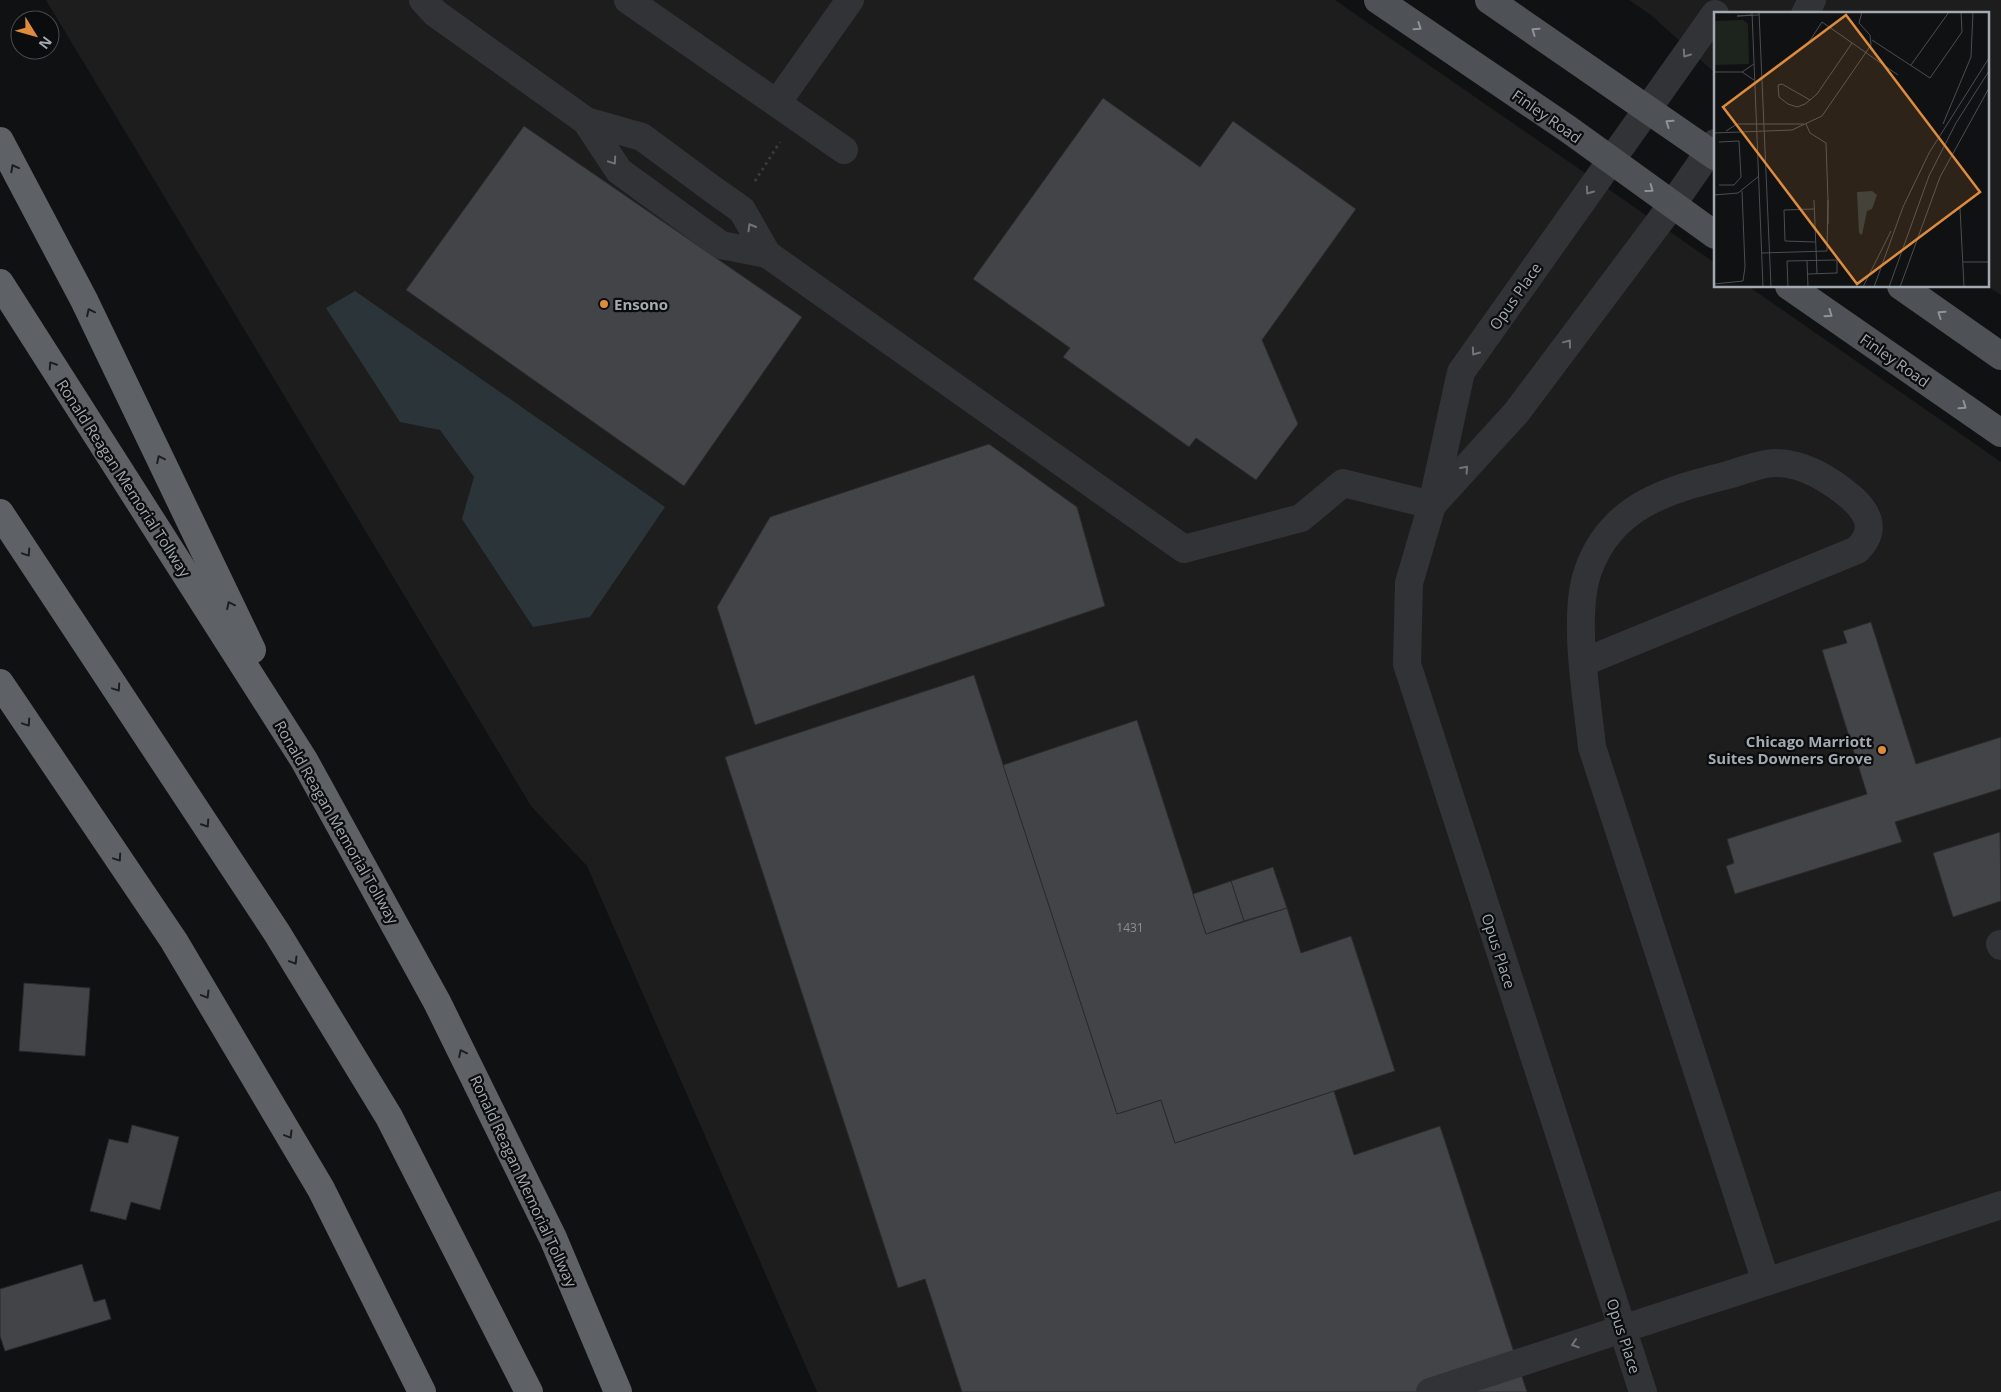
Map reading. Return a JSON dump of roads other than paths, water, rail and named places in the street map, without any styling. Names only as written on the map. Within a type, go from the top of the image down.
[{"type":"highway","points":[[0,141],[84,300],[304,760]]},
{"type":"highway","name":"Ronald Reagan Memorial Tollway","points":[[0,283],[304,760],[437,1002],[553,1238],[618,1392]]},
{"type":"highway","points":[[0,513],[277,933],[384,1108],[529,1392]]},
{"type":"highway","points":[[0,683],[174,941],[321,1189],[422,1392]]},
{"type":"highway","points":[[553,1238],[633,1392]]},
{"type":"main road","name":"Finley Road","points":[[1378,0],[1714,234]]},
{"type":"main road","points":[[1490,0],[1647,108],[1713,150]]},
{"type":"main road","name":"Finley Road","points":[[1792,288],[2001,433]]},
{"type":"main road","points":[[1904,288],[2001,356]]},
{"type":"street","points":[[423,0],[434,13],[586,121],[642,137],[742,210],[767,254]]},
{"type":"street","points":[[628,0],[844,150]]},
{"type":"street","points":[[777,102],[850,0]]},
{"type":"street","name":"Opus Place","points":[[1716,12],[1725,0]]},
{"type":"street","points":[[1806,12],[1812,0]]},
{"type":"street","name":"Opus Place","points":[[1642,1392],[1407,664],[1409,583],[1432,505],[1461,372],[1714,15]]},
{"type":"street","points":[[586,121],[619,171],[721,245],[767,254],[1184,549],[1301,518],[1344,483],[1432,505]]},
{"type":"street","name":"Opus Place","points":[[1432,505],[1516,413],[1713,150]]},
{"type":"street","points":[[1584,662],[1857,550],[1868,535],[1868,516],[1863,508],[1836,484],[1807,469],[1775,463],[1676,488],[1639,505],[1608,534],[1588,570],[1580,611],[1584,662],[1592,748],[1766,1282]]},
{"type":"street","points":[[1430,1392],[2001,1205]]},
{"type":"place","name":"Ensono","points":[[604,304]]},
{"type":"place","name":"Chicago Marriott Suites Downers Grove","points":[[1882,750]]}]
